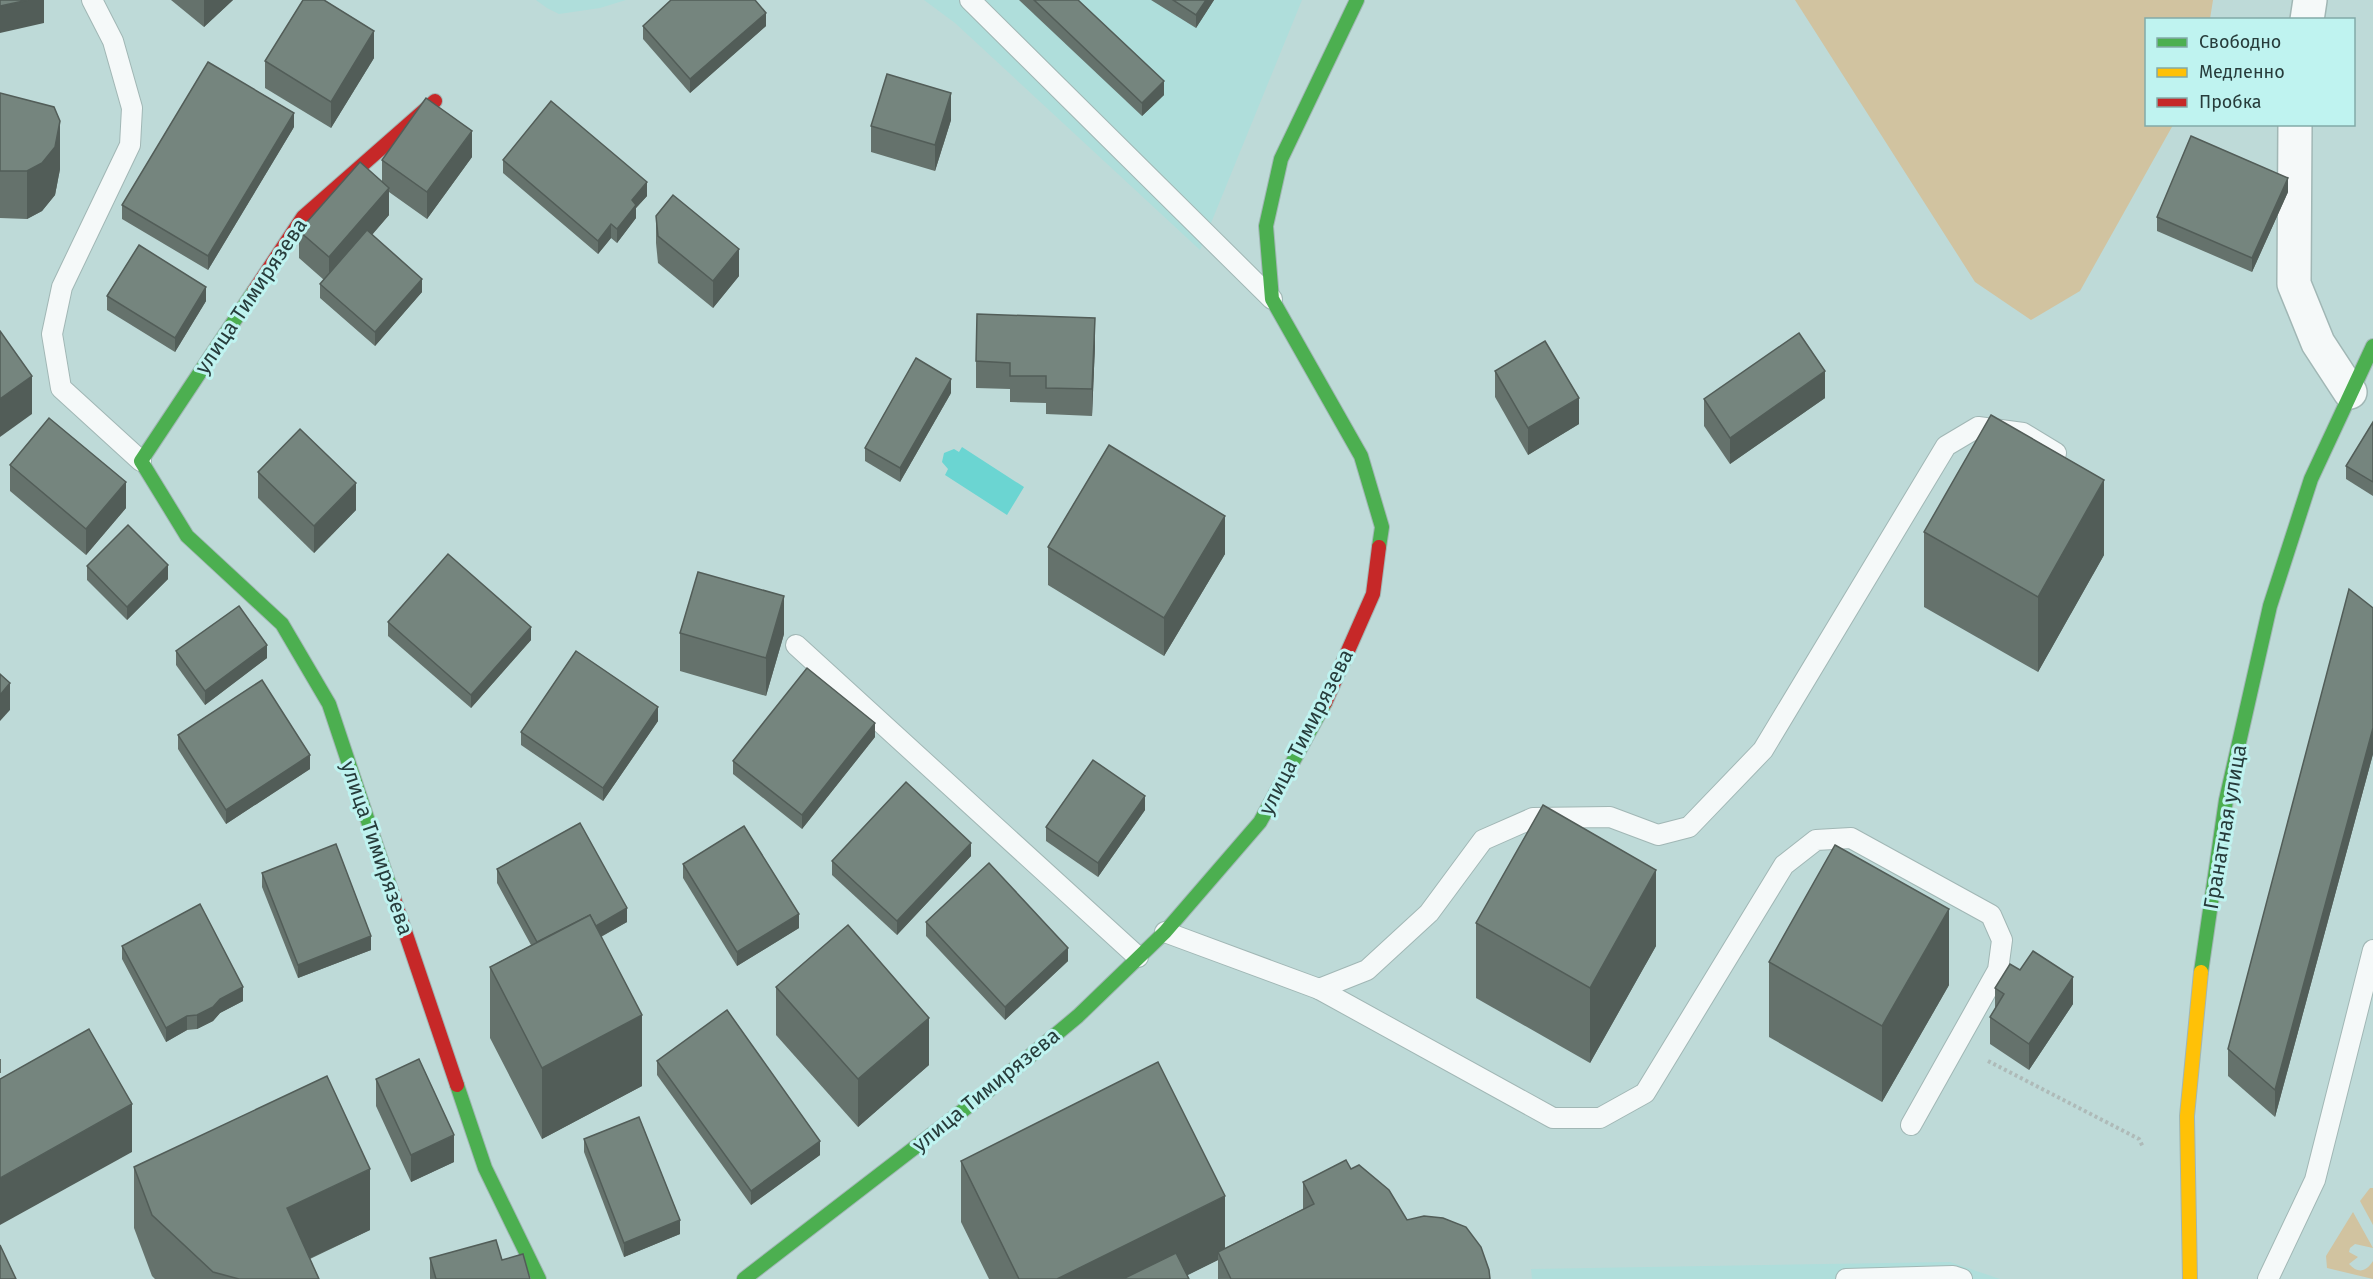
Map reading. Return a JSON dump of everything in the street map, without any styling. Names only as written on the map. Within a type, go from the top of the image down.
[{"type":"street","name":"улица Тимирязева","points":[[744,1279],[983,1095],[1078,1016],[1165,932],[1260,822],[1326,701],[1372,594],[1382,527],[1361,456],[1272,299],[1266,226],[1281,159],[1357,0]]},
{"type":"street","points":[[2307,18],[2310,0]]},
{"type":"street","name":"улица Тимирязева","points":[[435,101],[303,217],[141,461],[188,536],[282,624],[329,704],[485,1168],[539,1279]]},
{"type":"street","points":[[2295,126],[2294,284],[2318,343],[2350,392]]},
{"type":"street","name":"Гранатная улица","points":[[2190,1279],[2187,1116],[2202,965],[2226,800],[2270,606],[2311,479],[2373,346]]},
{"type":"lane","name":"улица Тимирязева","points":[[92,0],[113,41],[132,108],[130,145],[62,287],[52,334],[61,388],[141,461]]},
{"type":"lane","points":[[970,0],[1272,299]]},
{"type":"lane","points":[[1319,989],[1367,970],[1429,913],[1483,840],[1493,835],[1533,818],[1610,817],[1658,835],[1689,827],[1763,750],[1946,446],[1978,427],[2023,433],[2069,461]]},
{"type":"lane","points":[[796,645],[1138,957]]},
{"type":"lane","points":[[1165,932],[1319,989],[1553,1118],[1600,1118],[1645,1093],[1784,865],[1816,840],[1851,838],[1991,915],[2002,940],[1998,970],[1911,1125]]},
{"type":"lane","points":[[2268,1279],[2315,1180],[2373,950]]},
{"type":"lane","points":[[1846,1279],[1953,1276],[1962,1279]]},
{"type":"path","points":[[1956,1045],[2139,1139],[2145,1149]]},
{"type":"shaded area","points":[[536,0],[626,0],[600,8],[559,14]]},
{"type":"shaded area","points":[[924,0],[1302,0],[1200,250],[955,23]]},
{"type":"shaded area","points":[[1795,0],[2213,0],[2210,18],[2145,18],[2145,126],[2172,126],[2080,291],[2031,320],[1975,282]]},
{"type":"shaded area","points":[[2370,1188],[2373,1188],[2373,1225],[2360,1201]]},
{"type":"shaded area","points":[[2353,1212],[2373,1248],[2355,1244],[2349,1252],[2358,1257],[2349,1264],[2362,1270],[2368,1268],[2373,1261],[2373,1279],[2327,1268],[2326,1256]]},
{"type":"shaded area","points":[[1950,1262],[2000,1279],[1532,1279],[1531,1269]]},
{"type":"water","points":[[962,447],[1024,487],[1007,515],[945,475],[948,469],[942,462],[944,453],[954,449],[959,452]]},
{"type":"building","points":[[0,0],[28,0],[0,6]]},
{"type":"building","points":[[303,0],[324,0],[374,31],[331,102],[265,61]]},
{"type":"building","points":[[671,0],[755,0],[766,13],[690,79],[643,26]]},
{"type":"building","points":[[1034,0],[1078,0],[1164,81],[1142,103]]},
{"type":"building","points":[[1173,0],[1206,0],[1196,15]]},
{"type":"building","points":[[208,62],[294,113],[208,256],[122,205]]},
{"type":"building","points":[[887,74],[951,93],[935,145],[871,126]]},
{"type":"building","points":[[0,93],[54,107],[60,121],[55,147],[42,163],[27,171],[0,171]]},
{"type":"building","points":[[426,98],[472,131],[427,192],[382,160]]},
{"type":"building","points":[[551,101],[647,182],[632,200],[636,205],[617,229],[611,224],[598,241],[503,160]]},
{"type":"building","points":[[2191,136],[2288,178],[2252,258],[2157,217]]},
{"type":"building","points":[[360,162],[389,188],[329,257],[299,231]]},
{"type":"building","points":[[673,195],[739,249],[713,281],[658,236],[656,216]]},
{"type":"building","points":[[367,230],[422,279],[375,332],[320,284]]},
{"type":"building","points":[[139,245],[206,287],[175,338],[107,296]]},
{"type":"building","points":[[977,314],[1095,318],[1092,389],[1046,388],[1046,376],[1010,376],[1010,363],[976,361]]},
{"type":"building","points":[[0,331],[32,376],[0,399]]},
{"type":"building","points":[[1799,333],[1825,371],[1730,438],[1704,399]]},
{"type":"building","points":[[1545,341],[1579,398],[1528,428],[1495,371]]},
{"type":"building","points":[[916,358],[951,379],[900,468],[865,448]]},
{"type":"building","points":[[1991,415],[2104,480],[2038,597],[1924,532]]},
{"type":"building","points":[[49,418],[126,482],[86,529],[10,465]]},
{"type":"building","points":[[2373,422],[2373,482],[2346,466]]},
{"type":"building","points":[[300,429],[356,483],[314,526],[258,472]]},
{"type":"building","points":[[1109,445],[1225,516],[1164,618],[1048,547]]},
{"type":"building","points":[[128,525],[168,565],[127,607],[87,566]]},
{"type":"building","points":[[448,554],[531,627],[471,695],[388,622]]},
{"type":"building","points":[[698,572],[784,596],[766,658],[680,633]]},
{"type":"building","points":[[2349,589],[2373,608],[2373,728],[2275,1090],[2228,1049]]},
{"type":"building","points":[[239,606],[267,645],[205,691],[176,651]]},
{"type":"building","points":[[576,651],[658,707],[603,788],[521,732]]},
{"type":"building","points":[[807,668],[875,723],[802,815],[733,761]]},
{"type":"building","points":[[0,674],[10,683],[0,695]]},
{"type":"building","points":[[262,680],[310,755],[226,810],[178,735]]},
{"type":"building","points":[[1093,760],[1145,796],[1098,863],[1046,827]]},
{"type":"building","points":[[906,782],[971,843],[897,921],[832,861]]},
{"type":"building","points":[[1543,805],[1656,870],[1590,988],[1476,923]]},
{"type":"building","points":[[580,823],[627,908],[596,926],[590,915],[537,942],[497,869]]},
{"type":"building","points":[[744,826],[799,914],[737,952],[683,864]]},
{"type":"building","points":[[336,844],[371,936],[298,965],[262,873]]},
{"type":"building","points":[[1835,845],[1949,909],[1882,1026],[1769,962]]},
{"type":"building","points":[[989,863],[1068,948],[1005,1007],[926,922]]},
{"type":"building","points":[[200,904],[243,987],[220,999],[213,1007],[197,1015],[187,1016],[166,1028],[122,946]]},
{"type":"building","points":[[590,915],[642,1015],[542,1068],[490,967]]},
{"type":"building","points":[[848,925],[929,1018],[858,1079],[776,987]]},
{"type":"building","points":[[2033,951],[2073,977],[2029,1044],[1990,1017],[2004,994],[1995,988],[2010,964],[2020,970]]},
{"type":"building","points":[[727,1010],[820,1141],[751,1191],[657,1061]]},
{"type":"building","points":[[89,1029],[132,1104],[0,1178],[0,1079]]},
{"type":"building","points":[[419,1059],[454,1135],[411,1155],[376,1079]]},
{"type":"building","points":[[1158,1062],[1225,1196],[1057,1279],[1019,1279],[961,1161]]},
{"type":"building","points":[[327,1076],[370,1169],[287,1208],[319,1279],[239,1279],[213,1272],[152,1215],[134,1167]]},
{"type":"building","points":[[639,1117],[680,1220],[624,1243],[584,1139]]},
{"type":"building","points":[[1346,1160],[1351,1169],[1359,1165],[1389,1190],[1407,1220],[1424,1216],[1443,1218],[1466,1227],[1481,1247],[1490,1279],[1231,1279],[1218,1252],[1314,1204],[1303,1182]]},
{"type":"building","points":[[496,1240],[502,1260],[523,1254],[530,1279],[436,1279],[430,1258]]},
{"type":"building","points":[[0,1245],[16,1279],[0,1279]]},
{"type":"building","points":[[1176,1253],[1189,1279],[1123,1279]]},
{"type":"traffic: fast","points":[[1357,0],[1281,159],[1266,226],[1272,299],[1361,456],[1382,527],[1379,547]]},
{"type":"traffic: fast","points":[[254,291],[141,461],[187,536],[282,624],[329,704],[392,893]]},
{"type":"traffic: fast","points":[[2201,972],[2226,800],[2270,606],[2311,479],[2373,346]]},
{"type":"traffic: fast","points":[[744,1279],[983,1095],[1078,1016],[1165,932],[1260,822],[1325,703]]},
{"type":"traffic: fast","points":[[457,1085],[485,1168],[539,1279]]},
{"type":"traffic: slow","points":[[2190,1279],[2187,1116],[2201,972]]},
{"type":"traffic: jam","points":[[254,291],[303,217],[435,101]]},
{"type":"traffic: jam","points":[[1325,703],[1373,594],[1379,547]]},
{"type":"traffic: jam","points":[[392,893],[457,1085]]}]
